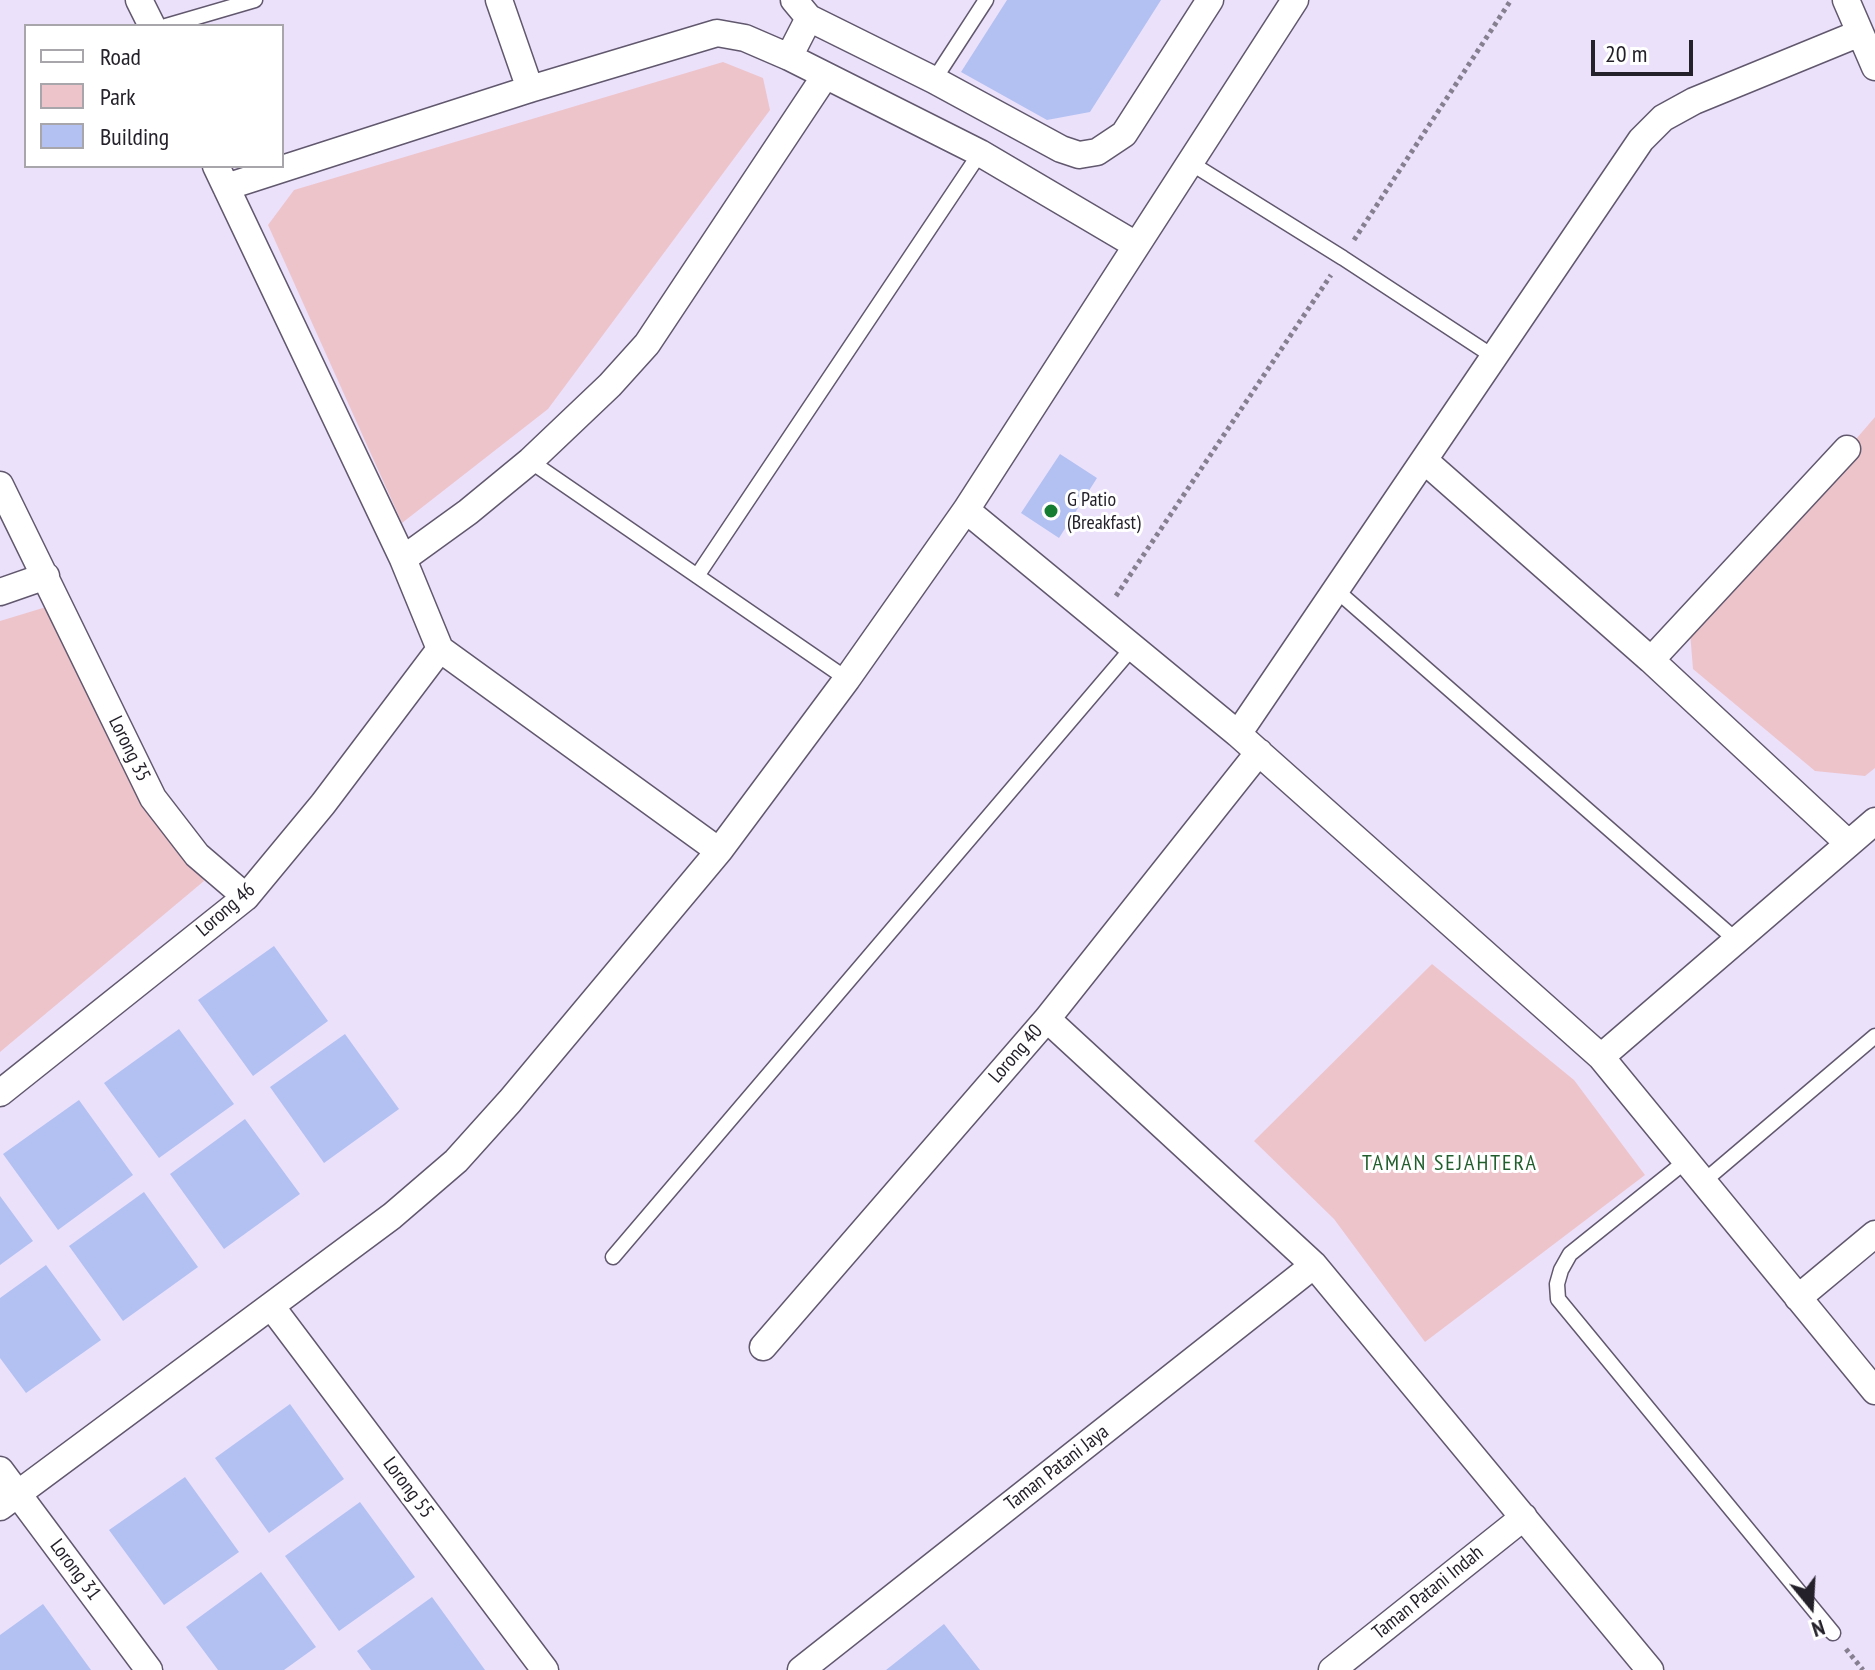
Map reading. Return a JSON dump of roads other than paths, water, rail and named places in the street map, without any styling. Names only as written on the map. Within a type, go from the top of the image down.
[{"type":"street","points":[[139,0],[151,24]]},
{"type":"street","points":[[499,0],[530,89]]},
{"type":"street","points":[[789,57],[801,9],[1061,149],[1079,155],[1097,152],[1124,134],[1210,0]]},
{"type":"street","points":[[9,1500],[392,1216],[456,1161],[510,1101],[719,851],[847,679],[966,510],[1295,0]]},
{"type":"street","points":[[1846,0],[1875,67]]},
{"type":"street","points":[[284,159],[717,33],[745,38],[789,57],[980,153],[1136,245]]},
{"type":"street","points":[[1238,734],[1641,140],[1663,118],[1694,101],[1860,33]]},
{"type":"street","points":[[403,559],[468,512],[530,461],[610,385],[647,344],[825,76]]},
{"type":"street","points":[[253,168],[221,177],[403,559],[440,649],[719,851]]},
{"type":"street","points":[[1651,660],[1847,449]]},
{"type":"street","points":[[1425,461],[1651,660],[1848,843]]},
{"type":"street","name":"Lorong 35","points":[[0,485],[153,798],[197,855],[246,897]]},
{"type":"street","points":[[966,510],[1259,752],[1601,1057],[1875,1391]]},
{"type":"street","points":[[0,592],[46,576]]},
{"type":"street","name":"Lorong 46","points":[[0,1093],[246,897],[323,804],[440,649]]},
{"type":"street","name":"Lorong 40","points":[[763,1347],[1047,1019],[1259,752]]},
{"type":"street","points":[[1601,1057],[1875,821]]},
{"type":"street","points":[[1047,1019],[1314,1265],[1650,1670]]},
{"type":"street","points":[[1798,1298],[1875,1234]]},
{"type":"street","name":"Taman Patani Jaya","points":[[801,1670],[1314,1265]]},
{"type":"street","name":"Lorong 55","points":[[271,1306],[545,1670]]},
{"type":"street","name":"Lorong 31","points":[[0,1470],[9,1500],[149,1670]]},
{"type":"street","name":"Taman Patani Indah","points":[[1332,1670],[1524,1517]]},
{"type":"lane","points":[[173,24],[255,0]]},
{"type":"lane","points":[[934,80],[986,0]]},
{"type":"lane","points":[[697,576],[980,153]]},
{"type":"lane","points":[[1189,162],[1494,357]]},
{"type":"lane","points":[[530,461],[847,679]]},
{"type":"lane","points":[[1336,590],[1736,940]]},
{"type":"lane","points":[[613,1257],[1133,647]]},
{"type":"lane","points":[[1703,1182],[1875,1036]]},
{"type":"lane","points":[[1686,1161],[1570,1254],[1557,1284],[1558,1299],[1833,1633]]},
{"type":"place","name":"G Patio (Breakfast)","points":[[1051,511]]},
{"type":"district","name":"TAMAN SEJAHTERA","points":[[1450,1164]]}]
